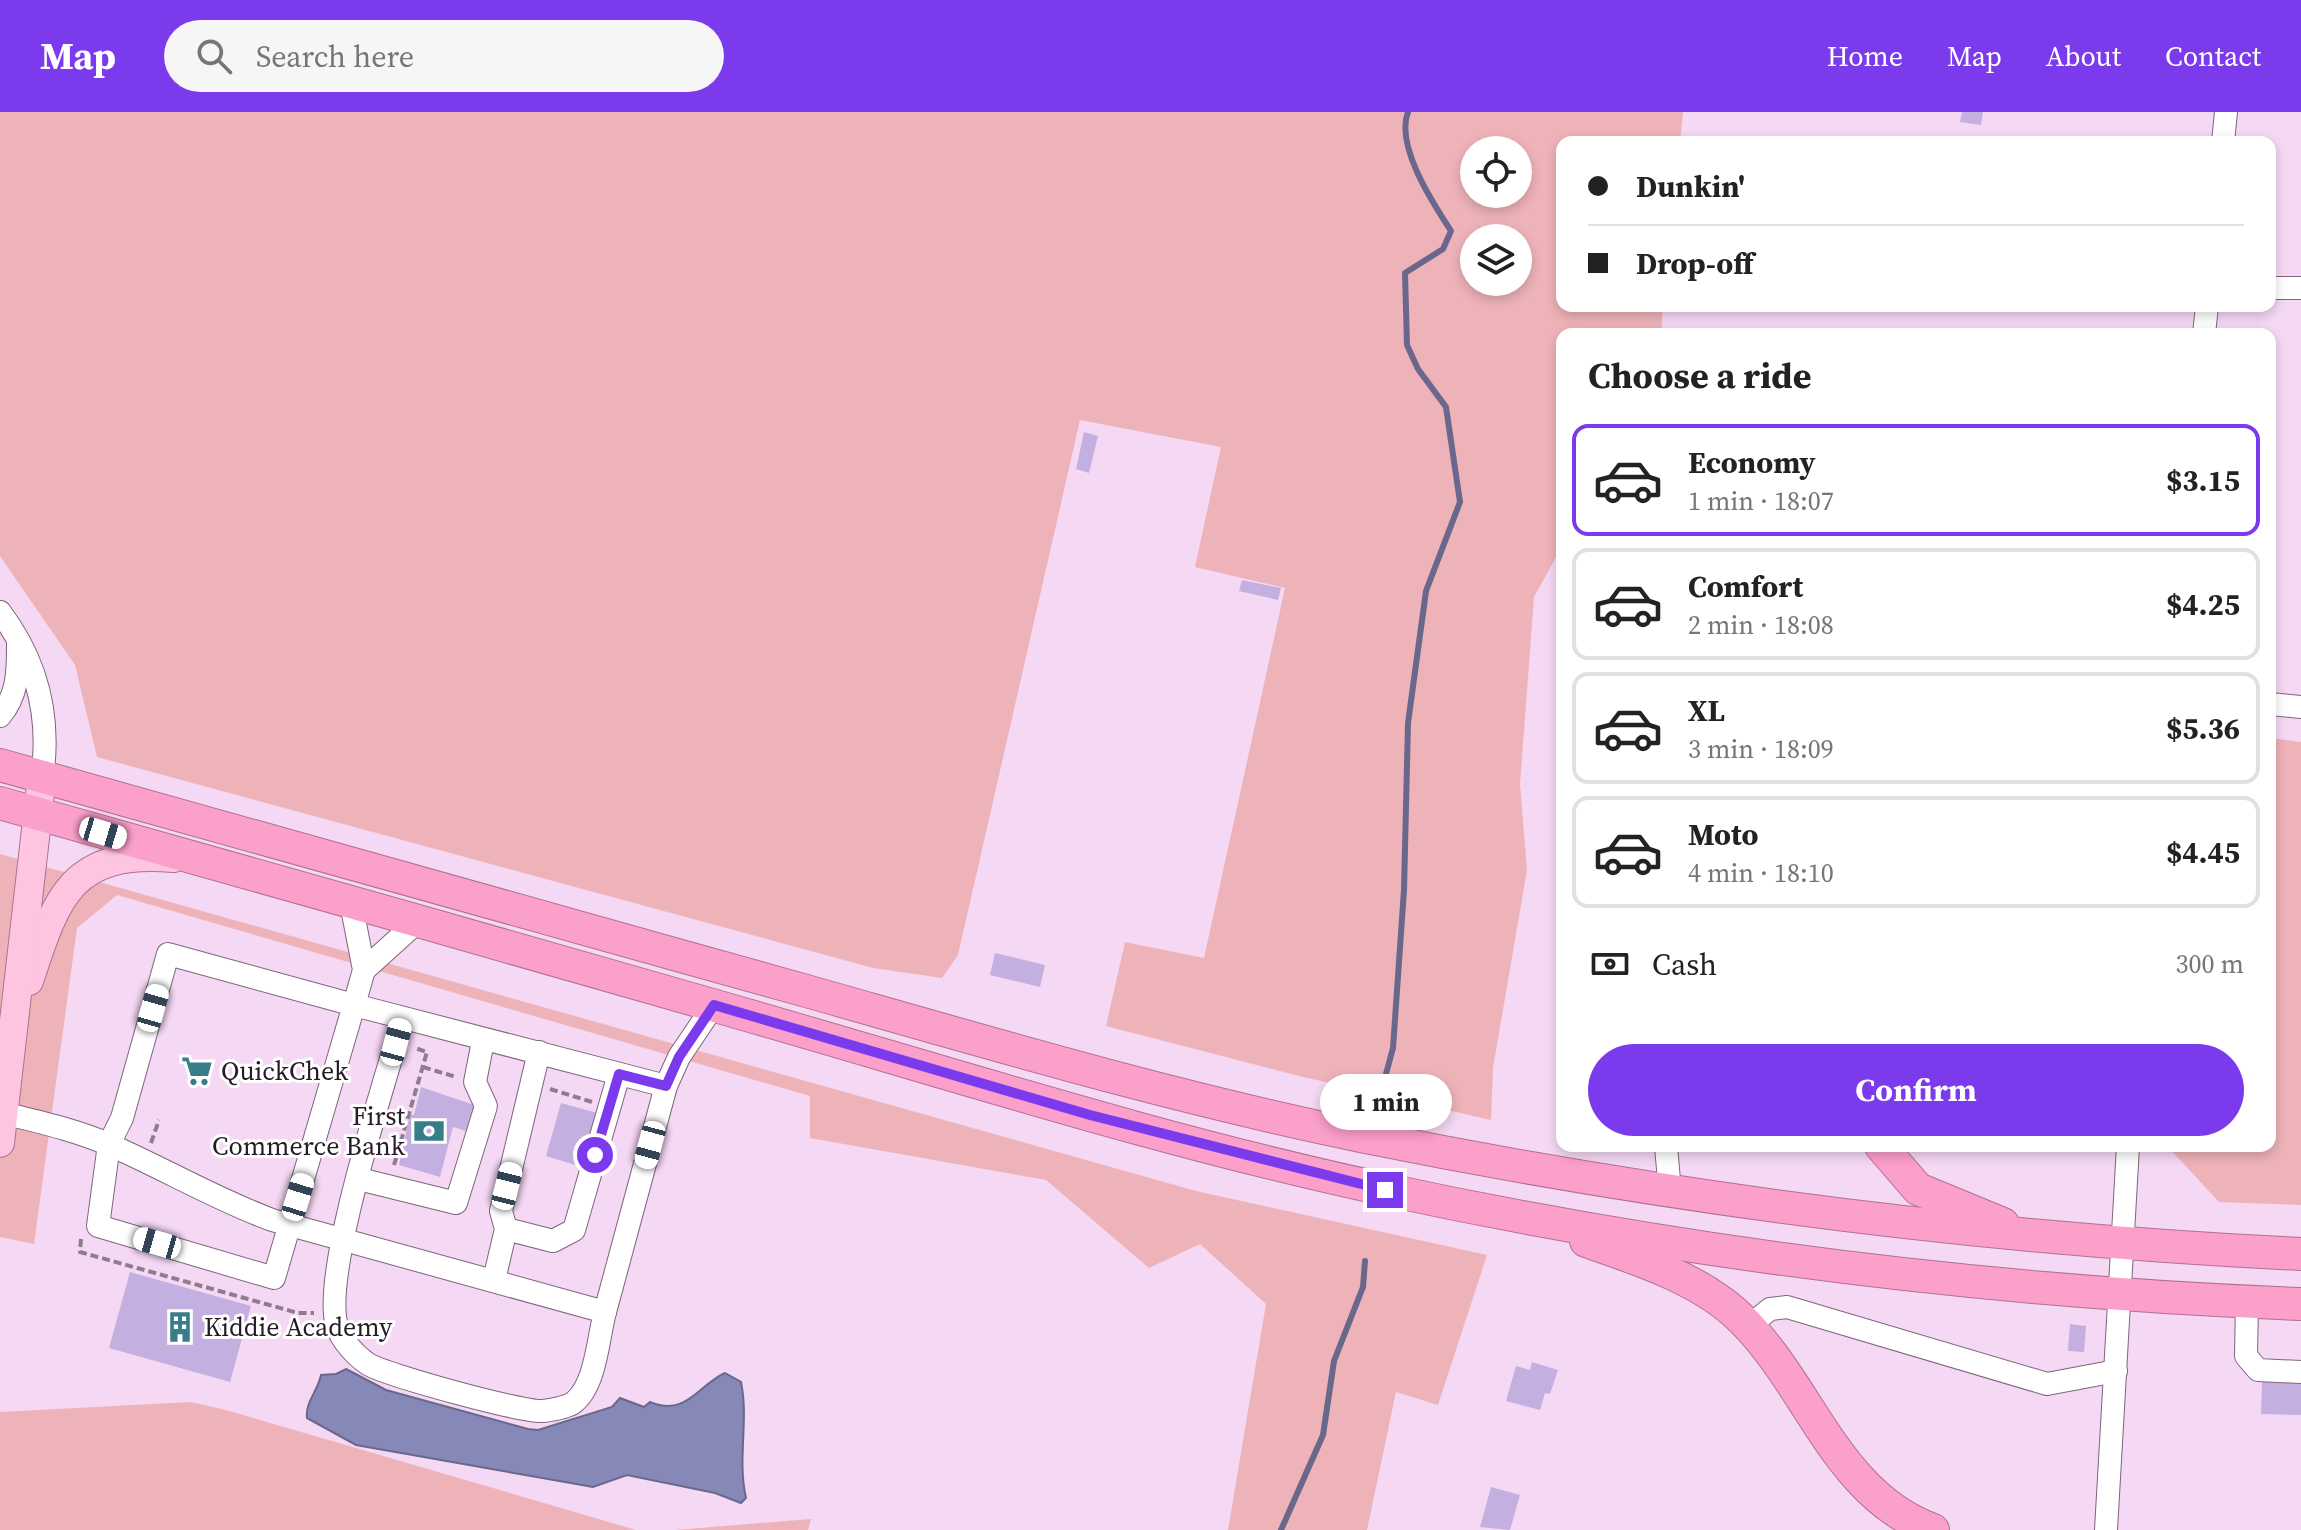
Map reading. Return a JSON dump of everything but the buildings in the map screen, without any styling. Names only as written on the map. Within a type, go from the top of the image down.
[{"type":"highway","points":[[0,765],[1176,1093],[1360,1135],[1670,1192],[1916,1225],[2123,1246],[2301,1254]]},
{"type":"highway","points":[[0,803],[191,860],[714,1005],[1162,1134],[1385,1190],[1807,1262],[2121,1295],[2301,1304]]},
{"type":"highway","points":[[1886,1152],[1918,1189],[2032,1236]]},
{"type":"highway","points":[[1496,1210],[1620,1253],[1707,1292],[1748,1327],[1858,1478],[1894,1511],[1933,1530]]},
{"type":"main road","points":[[0,1143],[42,777]]},
{"type":"main road","points":[[11,1035],[48,923],[65,891],[92,870],[124,859],[191,860]]},
{"type":"street","points":[[2224,136],[2226,112]]},
{"type":"street","points":[[2276,288],[2301,288]]},
{"type":"street","points":[[0,612],[18,636],[34,669],[47,745],[42,777]]},
{"type":"street","points":[[0,716],[8,707],[18,680],[18,636]]},
{"type":"street","points":[[2276,705],[2301,707]]},
{"type":"street","points":[[351,903],[364,970],[354,1005],[289,1225],[274,1278],[98,1226],[109,1144],[122,1118],[168,954],[354,1005],[403,1018],[483,1041],[539,1052],[666,1086]]},
{"type":"street","points":[[364,970],[417,922]]},
{"type":"street","points":[[403,1018],[343,1239],[335,1312],[338,1328],[366,1363],[393,1376],[542,1412],[572,1403],[586,1386],[666,1086],[679,1057],[714,1005]]},
{"type":"street","points":[[359,1179],[456,1203],[486,1106],[475,1082],[483,1041]]},
{"type":"street","points":[[494,1280],[506,1229],[501,1211],[539,1052]]},
{"type":"street","points":[[506,1229],[553,1241],[574,1230],[619,1074]]},
{"type":"street","points":[[3,1113],[109,1144],[219,1201],[289,1225],[605,1312]]},
{"type":"street","points":[[1667,1152],[1670,1192]]},
{"type":"street","points":[[2106,1530],[2128,1152]]},
{"type":"street","points":[[2247,1302],[2246,1356],[2258,1370],[2301,1372]]},
{"type":"street","points":[[1748,1327],[1770,1309],[1787,1307],[2047,1384],[2116,1371]]},
{"type":"path","points":[[393,1172],[427,1052],[409,1047]]},
{"type":"path","points":[[423,1067],[461,1078],[463,1067]]},
{"type":"path","points":[[540,1087],[599,1104]]},
{"type":"path","points":[[151,1143],[159,1120]]},
{"type":"shaded area","points":[[0,112],[1683,112],[1681,136],[1556,136],[1556,312],[1663,312],[1661,328],[1556,328],[1556,557],[1534,597],[1520,784],[1527,870],[1493,1068],[1491,1120],[1299,1076],[1106,1026],[1125,942],[1204,958],[1285,588],[1195,567],[1221,447],[1080,420],[958,955],[942,978],[873,968],[97,757],[75,665],[0,556]]},
{"type":"shaded area","points":[[2276,739],[2301,742],[2301,1205],[2219,1202],[2173,1152],[2276,1152]]},
{"type":"shaded area","points":[[0,854],[1196,1191],[1487,1255],[1438,1405],[1396,1392],[1367,1530],[1228,1530],[1266,1304],[1200,1244],[1149,1268],[1046,1180],[810,1138],[810,1096],[117,895],[77,928],[34,1244],[0,1237]]},
{"type":"shaded area","points":[[191,1402],[636,1530],[0,1530],[0,1412]]},
{"type":"shaded area","points":[[811,1519],[808,1530],[675,1530]]},
{"type":"water","points":[[346,1369],[386,1390],[538,1430],[612,1407],[620,1398],[644,1407],[650,1402],[673,1406],[725,1373],[741,1382],[746,1498],[741,1503],[715,1493],[627,1475],[593,1487],[356,1445],[307,1418],[308,1407],[321,1375],[336,1374]]},
{"type":"waterway","points":[[1392,1101],[1386,1074],[1393,1048],[1404,890],[1408,723],[1426,591],[1460,502],[1446,407],[1418,369],[1407,345],[1405,273],[1443,249],[1451,231],[1426,190],[1411,157],[1405,126],[1408,112]]},
{"type":"waterway","points":[[1281,1530],[1323,1435],[1334,1361],[1363,1287],[1365,1261]]},
{"type":"place","name":"QuickChek","points":[[197,1071]]},
{"type":"place","name":"First Commerce Bank","points":[[429,1131]]},
{"type":"place","name":"Kiddie Academy","points":[[180,1327]]},
{"type":"route","points":[[595,1155],[619,1074],[666,1086],[679,1057],[714,1005],[1090,1115],[1385,1190]]}]
